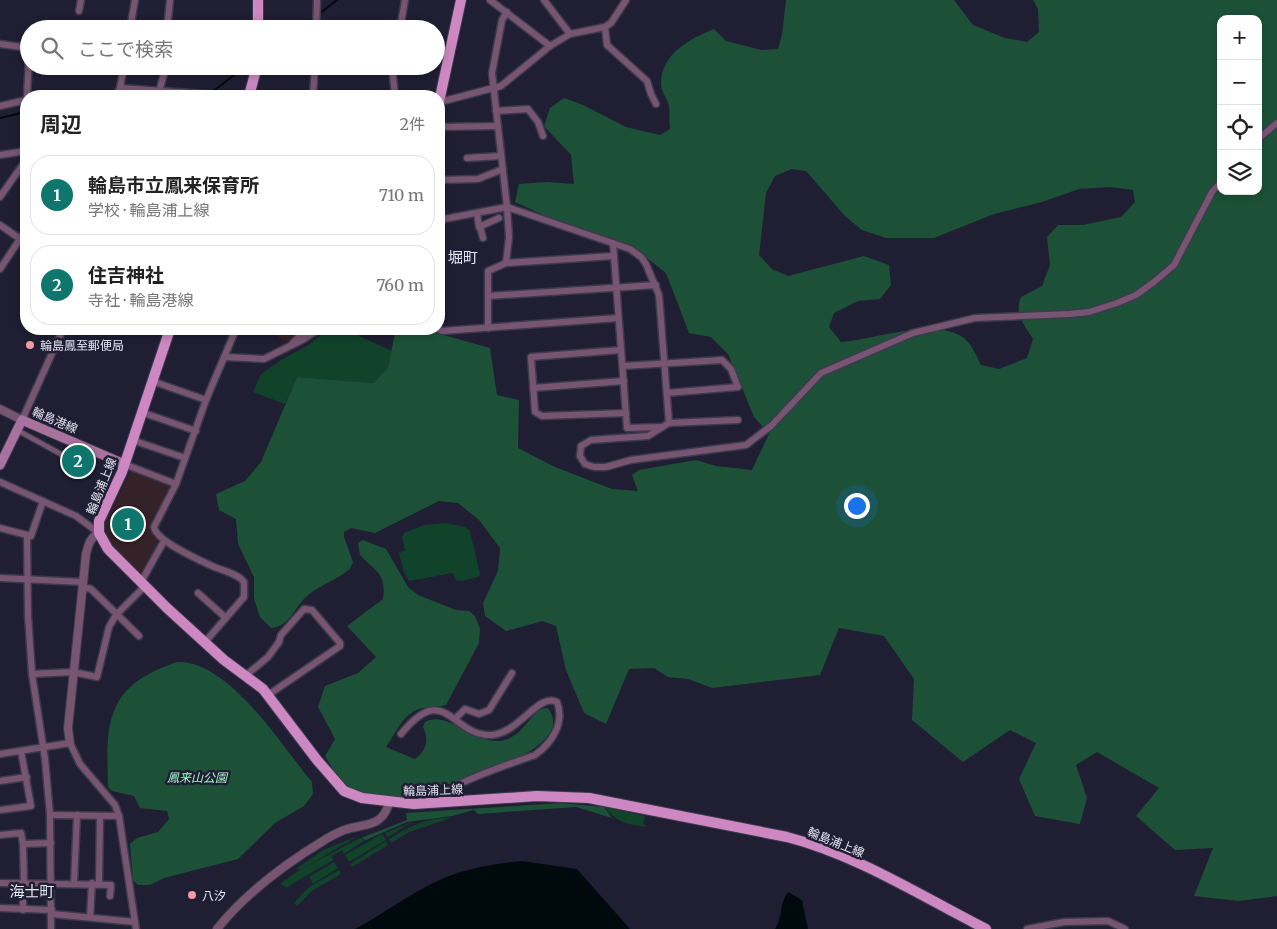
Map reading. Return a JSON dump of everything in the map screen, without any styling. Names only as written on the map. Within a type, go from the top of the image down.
[{"type":"main road","points":[[258,0],[258,20]]},
{"type":"main road","points":[[445,74],[461,0]]},
{"type":"main road","points":[[251,90],[255,75]]},
{"type":"main road","points":[[442,90],[445,75]]},
{"type":"main road","name":"輪島浦上線","points":[[168,335],[124,464],[99,521],[99,533],[104,546],[143,584],[224,660],[268,695],[340,788],[354,796],[389,802],[433,803],[537,796],[581,797],[787,837],[838,854],[986,929]]},
{"type":"main road","name":"輪島港線","points":[[0,465],[22,420],[124,464]]},
{"type":"street","points":[[79,11],[80,0]]},
{"type":"street","points":[[132,20],[135,0]]},
{"type":"street","points":[[168,20],[170,0]]},
{"type":"street","points":[[317,0],[317,20]]},
{"type":"street","points":[[402,20],[405,0]]},
{"type":"street","points":[[490,0],[550,46]]},
{"type":"street","points":[[544,0],[570,34]]},
{"type":"street","points":[[445,100],[501,86],[550,46],[570,34],[605,27],[611,23],[626,0]]},
{"type":"street","points":[[506,263],[509,237],[507,207],[492,73],[502,20],[507,12]]},
{"type":"street","points":[[605,27],[607,44],[647,81],[656,104]]},
{"type":"street","points":[[0,44],[20,47]]},
{"type":"street","points":[[27,90],[28,75]]},
{"type":"street","points":[[118,90],[122,75]]},
{"type":"street","points":[[160,90],[164,75]]},
{"type":"street","points":[[313,90],[314,75]]},
{"type":"street","points":[[393,75],[394,90]]},
{"type":"street","points":[[0,106],[20,100]]},
{"type":"street","points":[[496,111],[528,109],[538,122],[543,136]]},
{"type":"street","points":[[1262,136],[1277,123]]},
{"type":"street","points":[[445,127],[498,126]]},
{"type":"street","points":[[0,155],[20,152]]},
{"type":"street","points":[[466,158],[502,156]]},
{"type":"street","points":[[0,197],[20,169]]},
{"type":"street","points":[[445,180],[478,179],[503,169]]},
{"type":"street","points":[[738,420],[668,423],[648,436],[591,440],[581,446],[580,456],[585,464],[599,468],[630,460],[746,444],[771,426],[821,373],[913,333],[975,318],[1088,312],[1136,295],[1174,265],[1212,192],[1217,186]]},
{"type":"street","points":[[445,219],[507,207],[630,249],[641,257],[656,285],[666,364],[668,423]]},
{"type":"street","points":[[477,214],[482,238]]},
{"type":"street","points":[[480,227],[499,218]]},
{"type":"street","points":[[0,225],[20,239]]},
{"type":"street","points":[[613,243],[627,428],[662,427]]},
{"type":"street","points":[[0,269],[20,245]]},
{"type":"street","points":[[488,328],[488,271],[506,263],[613,256]]},
{"type":"street","points":[[488,296],[656,285]]},
{"type":"street","points":[[445,331],[618,318]]},
{"type":"street","points":[[0,409],[22,420],[60,335]]},
{"type":"street","points":[[205,642],[244,597],[245,586],[241,578],[213,567],[164,541],[155,533],[154,528],[176,484],[206,400],[233,335]]},
{"type":"street","points":[[292,345],[293,341],[300,335]]},
{"type":"street","points":[[224,357],[264,359],[308,335]]},
{"type":"street","points":[[621,350],[531,356],[535,412],[542,416],[626,413]]},
{"type":"street","points":[[623,366],[722,360],[731,369],[738,387],[667,393]]},
{"type":"street","points":[[152,381],[206,400]]},
{"type":"street","points":[[534,388],[624,381]]},
{"type":"street","points":[[141,412],[196,431]]},
{"type":"street","points":[[17,430],[68,458]]},
{"type":"street","points":[[132,440],[185,458]]},
{"type":"street","points":[[124,464],[176,484]]},
{"type":"street","points":[[0,482],[76,516],[99,533],[94,536],[88,546],[82,585],[68,728],[70,744],[80,764],[115,805],[119,816],[135,926],[90,917],[0,908]]},
{"type":"street","points":[[0,528],[31,536],[42,501]]},
{"type":"street","points":[[27,535],[27,579],[32,674],[43,748],[50,815],[51,929]]},
{"type":"street","points":[[32,674],[73,672],[97,677],[108,630],[116,615],[143,584],[164,541]]},
{"type":"street","points":[[0,578],[82,585],[91,590],[139,636]]},
{"type":"street","points":[[198,593],[226,618]]},
{"type":"street","points":[[246,676],[268,657],[279,642],[281,635],[304,609],[312,610],[340,643],[340,646],[268,695]]},
{"type":"street","points":[[456,718],[465,709],[479,714],[488,710],[512,673]]},
{"type":"street","points":[[401,734],[412,720],[427,711],[442,712],[456,718],[478,733],[494,735],[516,726],[544,701],[551,700],[556,702],[560,719],[551,739],[535,755],[452,787],[436,798],[433,803]]},
{"type":"street","points":[[0,754],[70,744]]},
{"type":"street","points":[[0,810],[30,806],[27,777],[21,751]]},
{"type":"street","points":[[0,780],[27,777]]},
{"type":"street","points":[[217,929],[243,902],[296,858],[344,830],[377,822],[384,816],[389,802]]},
{"type":"street","points":[[50,815],[119,816]]},
{"type":"street","points":[[74,883],[77,816]]},
{"type":"street","points":[[90,917],[96,884],[100,816]]},
{"type":"street","points":[[0,835],[22,834],[24,910]]},
{"type":"street","points":[[23,844],[51,843]]},
{"type":"street","points":[[0,883],[52,882],[111,885],[110,896]]},
{"type":"street","points":[[1027,929],[1064,922],[1108,921],[1125,929]]},
{"type":"shaded area","points":[[275,335],[296,335],[288,342]]},
{"type":"shaded area","points":[[132,469],[169,484],[170,490],[152,519],[151,531],[158,541],[142,576],[113,549],[104,530],[105,522]]},
{"type":"shaded area","points":[[522,861],[577,869],[630,929],[355,929],[421,890],[448,877],[484,866]]},
{"type":"shaded area","points":[[788,892],[802,900],[808,929],[775,929],[783,901]]},
{"type":"green space","points":[[786,0],[954,0],[973,25],[1005,38],[1027,42],[1039,32],[1038,9],[1033,0],[1277,0],[1277,896],[1238,901],[1194,896],[1213,848],[1175,850],[1136,816],[1159,788],[1097,752],[1076,765],[1087,798],[1080,824],[1035,816],[1019,779],[1036,743],[1010,730],[963,762],[912,720],[914,679],[884,636],[839,628],[820,675],[712,688],[688,679],[668,677],[654,668],[629,669],[606,724],[584,713],[566,670],[556,626],[543,621],[506,631],[485,616],[483,603],[498,571],[500,548],[479,520],[458,503],[439,501],[375,533],[351,528],[344,532],[353,562],[350,569],[306,597],[283,624],[271,628],[260,617],[254,599],[254,577],[238,544],[236,519],[219,510],[216,494],[245,481],[261,462],[297,377],[374,383],[388,367],[395,335],[443,335],[490,348],[497,395],[519,400],[518,448],[555,467],[612,489],[638,491],[632,475],[639,470],[696,460],[716,466],[752,470],[769,434],[754,417],[728,354],[711,337],[689,333],[666,273],[634,248],[570,227],[515,202],[519,184],[547,182],[574,184],[571,155],[544,126],[550,108],[564,98],[583,105],[626,127],[660,135],[670,129],[669,106],[661,87],[662,73],[671,56],[678,49],[714,29],[726,41],[761,50],[778,49],[782,35]],"holes":[[[792,169],[806,171],[845,216],[862,230],[886,238],[934,238],[994,214],[1042,202],[1079,189],[1110,187],[1133,190],[1135,202],[1121,217],[1083,225],[1058,225],[1047,237],[1050,265],[1042,286],[1021,297],[1019,303],[1019,314],[1033,339],[1027,358],[999,369],[981,365],[965,339],[953,332],[938,329],[905,331],[841,342],[829,327],[834,313],[858,301],[880,299],[891,285],[889,265],[864,256],[788,276],[772,269],[759,255],[766,193],[775,176]]]},
{"type":"green space","points":[[321,335],[357,335],[392,351],[388,367],[374,383],[297,377],[285,404],[253,392],[261,374],[281,360],[307,346]]},
{"type":"green space","points":[[446,523],[465,527],[470,531],[480,574],[478,577],[462,581],[456,580],[453,573],[409,581],[403,570],[399,553],[405,550],[402,538],[404,533],[424,525]]},
{"type":"green space","points":[[363,540],[386,549],[408,587],[418,595],[456,610],[469,611],[475,616],[480,629],[479,643],[446,705],[423,708],[411,713],[401,723],[386,747],[415,759],[422,752],[426,744],[423,727],[425,722],[433,719],[450,723],[487,740],[506,740],[514,736],[536,713],[548,708],[553,722],[548,735],[536,747],[500,767],[450,785],[445,782],[441,785],[439,791],[417,797],[393,799],[369,796],[348,787],[341,781],[325,756],[335,739],[318,707],[325,686],[358,673],[376,657],[347,626],[383,599],[384,590],[381,577],[360,555],[358,543]]},
{"type":"green space","name":"鳳来山公園","points":[[177,662],[196,665],[216,675],[234,689],[269,727],[312,782],[313,794],[304,806],[275,823],[238,859],[164,878],[150,885],[138,885],[133,880],[130,844],[137,838],[158,832],[169,819],[167,811],[140,808],[134,796],[112,791],[108,787],[107,763],[110,724],[115,708],[123,694],[136,682]]},
{"type":"green space","points":[[561,803],[604,807],[612,818],[576,807],[478,814],[474,810],[452,816],[407,822],[366,840],[361,838],[407,820],[406,813]]},
{"type":"green space","points":[[605,807],[645,816],[643,824],[648,827],[619,820]]},
{"type":"green space","points":[[451,818],[409,832],[391,843],[389,839],[426,821]]},
{"type":"green space","points":[[412,822],[388,837],[385,833]]},
{"type":"green space","points":[[382,834],[386,840],[349,862],[345,855]]},
{"type":"green space","points":[[358,836],[302,869],[296,869],[323,850]]},
{"type":"green space","points":[[360,838],[365,840],[344,854],[342,850],[332,856],[333,860],[287,888],[280,884],[298,871]]},
{"type":"green space","points":[[386,841],[388,845],[352,867],[350,864]]},
{"type":"green space","points":[[334,862],[338,868],[313,884],[309,877]]},
{"type":"green space","points":[[339,870],[341,874],[312,891],[297,906],[294,903],[309,887]]},
{"type":"waterway","points":[[319,14],[337,0]]},
{"type":"waterway","points":[[215,90],[234,75]]},
{"type":"waterway","points":[[0,118],[20,113]]},
{"type":"place","name":"輪島鳳至郵便局","points":[[30,345]]},
{"type":"place","name":"住吉神社","points":[[78,461]]},
{"type":"place","name":"輪島市立鳳来保育所","points":[[128,524]]},
{"type":"place","name":"八汐","points":[[192,895]]},
{"type":"district","name":"堀町","points":[[463,257]]},
{"type":"district","name":"海士町","points":[[32,891]]}]
